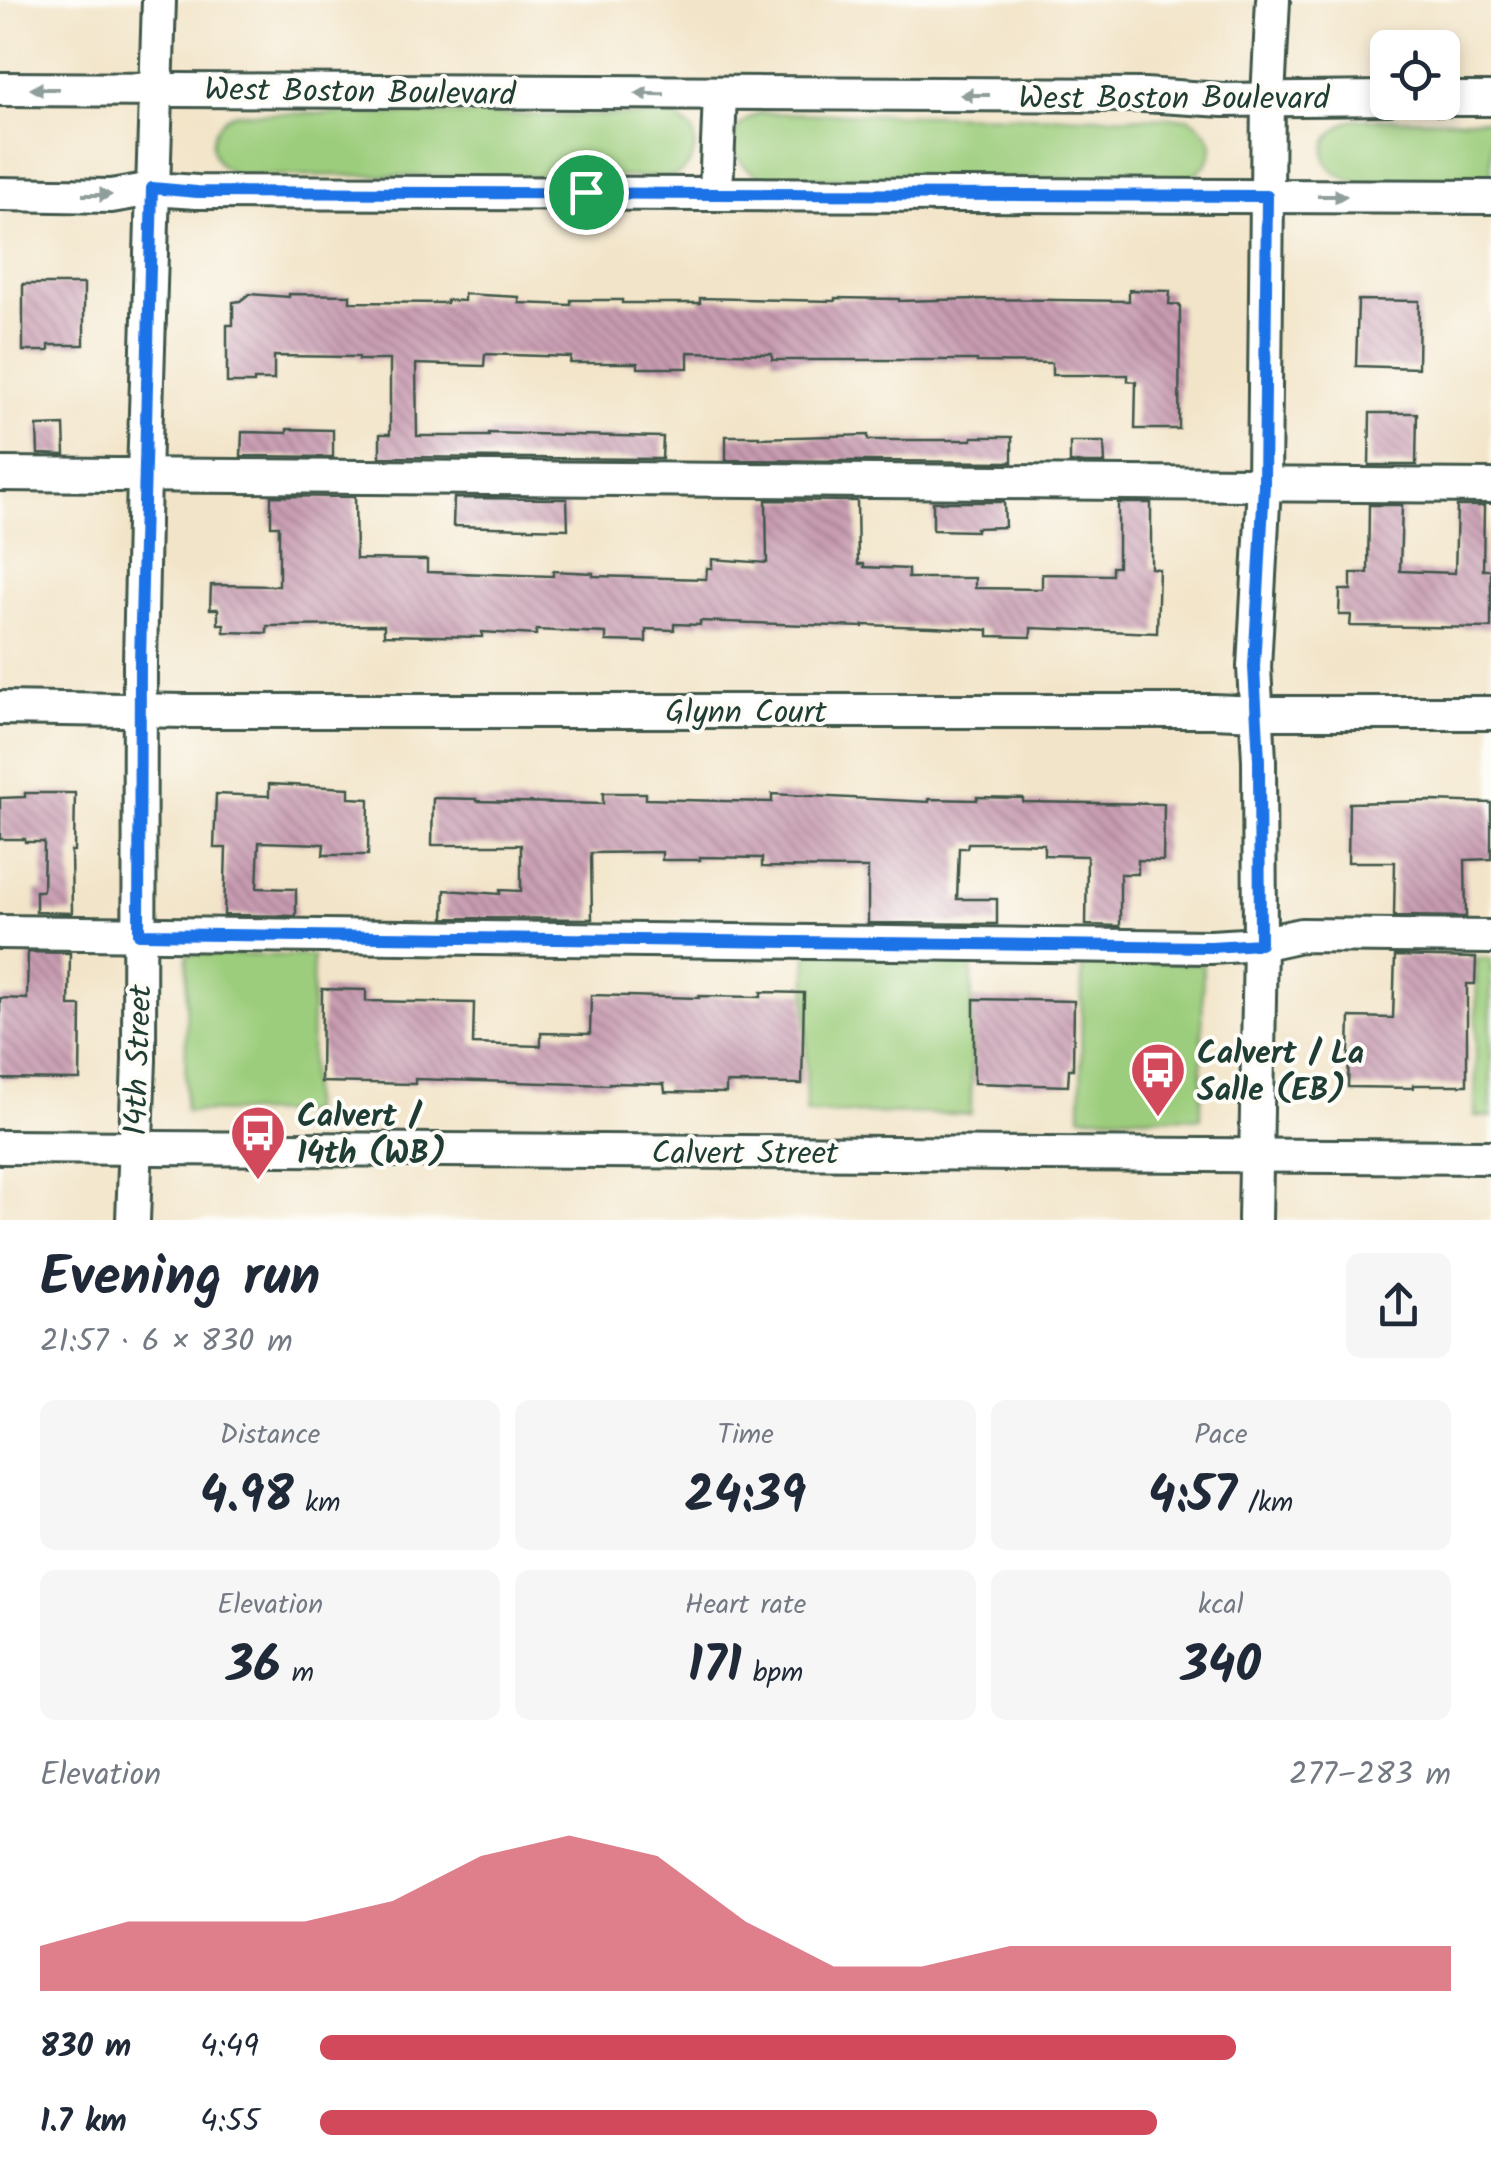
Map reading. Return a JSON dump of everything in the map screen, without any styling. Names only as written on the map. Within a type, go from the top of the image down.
[{"type":"street","name":"14th Street","points":[[132,1220],[139,1060],[144,475],[158,0]]},
{"type":"street","points":[[1255,1220],[1260,944],[1254,667],[1264,485],[1268,98],[1273,0]]},
{"type":"street","name":"West Boston Boulevard","points":[[0,89],[1370,98]]},
{"type":"street","points":[[716,192],[720,94]]},
{"type":"street","points":[[1460,98],[1491,99]]},
{"type":"street","points":[[0,194],[111,196],[152,188],[197,192],[1491,197]]},
{"type":"street","points":[[0,474],[1491,486]]},
{"type":"street","name":"Glynn Court","points":[[0,708],[1491,713]]},
{"type":"street","points":[[0,932],[1211,947],[1260,944],[1300,936],[1491,938]]},
{"type":"street","name":"Calvert Street","points":[[0,1148],[1491,1158]]},
{"type":"green space","points":[[236,113],[675,116],[693,131],[695,146],[689,164],[672,177],[240,175],[224,168],[213,145],[221,122]]},
{"type":"green space","points":[[759,113],[1189,118],[1207,133],[1212,147],[1207,163],[1191,179],[763,178],[742,163],[733,146],[738,129]]},
{"type":"green space","points":[[1354,119],[1491,120],[1491,183],[1358,182],[1344,177],[1333,170],[1325,153],[1332,134]]},
{"type":"green space","points":[[807,950],[972,952],[971,1114],[806,1113]]},
{"type":"green space","points":[[187,954],[313,956],[310,1113],[185,1111]]},
{"type":"green space","points":[[1477,958],[1491,958],[1491,1117],[1475,1116]]},
{"type":"green space","points":[[1082,962],[1203,963],[1201,1118],[1081,1116]]},
{"type":"building","points":[[23,284],[84,284],[84,345],[49,345],[49,351],[23,351]]},
{"type":"building","points":[[1129,290],[1170,291],[1169,304],[1180,305],[1179,429],[1135,429],[1136,382],[1128,381],[1128,375],[1052,375],[1052,363],[772,360],[772,354],[688,352],[688,368],[638,368],[638,363],[570,363],[571,357],[485,354],[484,366],[416,364],[417,436],[489,433],[663,437],[662,459],[380,457],[380,434],[390,434],[390,360],[274,356],[274,380],[227,383],[227,325],[233,325],[233,302],[249,294],[350,295],[350,302],[447,303],[464,301],[464,294],[519,297],[519,303],[571,305],[571,300],[700,303],[700,298],[1129,301]]},
{"type":"building","points":[[1358,300],[1419,301],[1418,368],[1356,366]]},
{"type":"building","points":[[1370,413],[1417,413],[1416,465],[1369,465]]},
{"type":"building","points":[[64,425],[65,455],[38,454],[37,426]]},
{"type":"building","points":[[287,429],[333,430],[333,457],[241,456],[242,432],[287,433]]},
{"type":"building","points":[[868,435],[868,440],[1012,437],[1012,462],[726,460],[726,436]]},
{"type":"building","points":[[1070,442],[1104,442],[1105,463],[1070,463]]},
{"type":"building","points":[[271,496],[355,497],[356,559],[427,560],[427,572],[553,576],[553,571],[706,579],[712,559],[767,563],[766,500],[857,501],[858,564],[864,567],[908,569],[908,578],[975,578],[975,588],[1042,589],[1042,574],[1112,575],[1112,567],[1118,567],[1118,503],[1151,503],[1151,568],[1159,569],[1157,633],[1031,628],[1031,637],[988,636],[988,630],[932,627],[700,621],[700,625],[674,624],[674,630],[646,629],[646,642],[606,641],[606,633],[536,630],[536,635],[482,632],[482,637],[384,635],[384,625],[267,626],[267,633],[224,632],[224,624],[218,624],[218,609],[210,609],[211,585],[279,586],[279,526],[271,526]]},
{"type":"building","points":[[454,498],[567,499],[568,529],[453,526]]},
{"type":"building","points":[[933,502],[1004,502],[1005,527],[933,530]]},
{"type":"building","points":[[1369,505],[1402,505],[1400,571],[1455,573],[1457,506],[1484,506],[1483,570],[1491,570],[1491,628],[1350,626],[1351,615],[1339,615],[1340,590],[1351,590],[1351,573],[1368,573]]},
{"type":"building","points":[[269,784],[349,788],[349,798],[369,799],[368,855],[323,855],[324,844],[259,842],[257,888],[296,889],[296,916],[224,915],[226,848],[214,848],[216,794],[269,796]]},
{"type":"building","points":[[25,793],[75,793],[72,913],[36,912],[36,891],[43,891],[44,842],[0,839],[0,798],[25,797]]},
{"type":"building","points":[[603,793],[646,793],[646,799],[772,802],[772,794],[929,802],[977,797],[1023,798],[1023,802],[1164,804],[1163,861],[1138,860],[1138,874],[1120,874],[1120,926],[1086,925],[1087,856],[1044,855],[1044,844],[1019,843],[968,843],[967,848],[959,848],[957,899],[997,899],[997,924],[868,923],[868,868],[762,867],[762,858],[662,860],[662,852],[591,853],[592,919],[444,918],[445,890],[500,894],[500,890],[521,891],[521,845],[432,845],[433,798],[603,804]]},
{"type":"building","points":[[1349,803],[1491,803],[1491,859],[1465,860],[1466,917],[1394,916],[1395,862],[1348,862]]},
{"type":"building","points":[[28,952],[70,953],[69,1006],[81,1006],[80,1080],[0,1079],[0,998],[27,999]]},
{"type":"building","points":[[1395,956],[1476,958],[1475,984],[1467,984],[1467,1085],[1348,1087],[1350,1017],[1393,1018]]},
{"type":"building","points":[[322,989],[366,990],[366,1001],[474,1003],[473,1044],[541,1046],[541,1033],[590,1034],[591,995],[699,998],[761,997],[761,992],[804,993],[802,1084],[726,1083],[726,1093],[665,1092],[664,1084],[415,1079],[415,1084],[321,1082]]},
{"type":"building","points":[[974,999],[1074,1001],[1073,1069],[1069,1069],[1068,1086],[974,1083]]},
{"type":"place","name":"Calvert / La Salle (EB)","points":[[1158,1119]]},
{"type":"place","name":"Calvert / 14th (WB)","points":[[258,1182]]},
{"type":"route","points":[[152,188],[197,192],[586,192],[1267,196],[1264,485],[1254,667],[1260,944],[1211,947],[139,934],[140,662],[152,188]]}]
